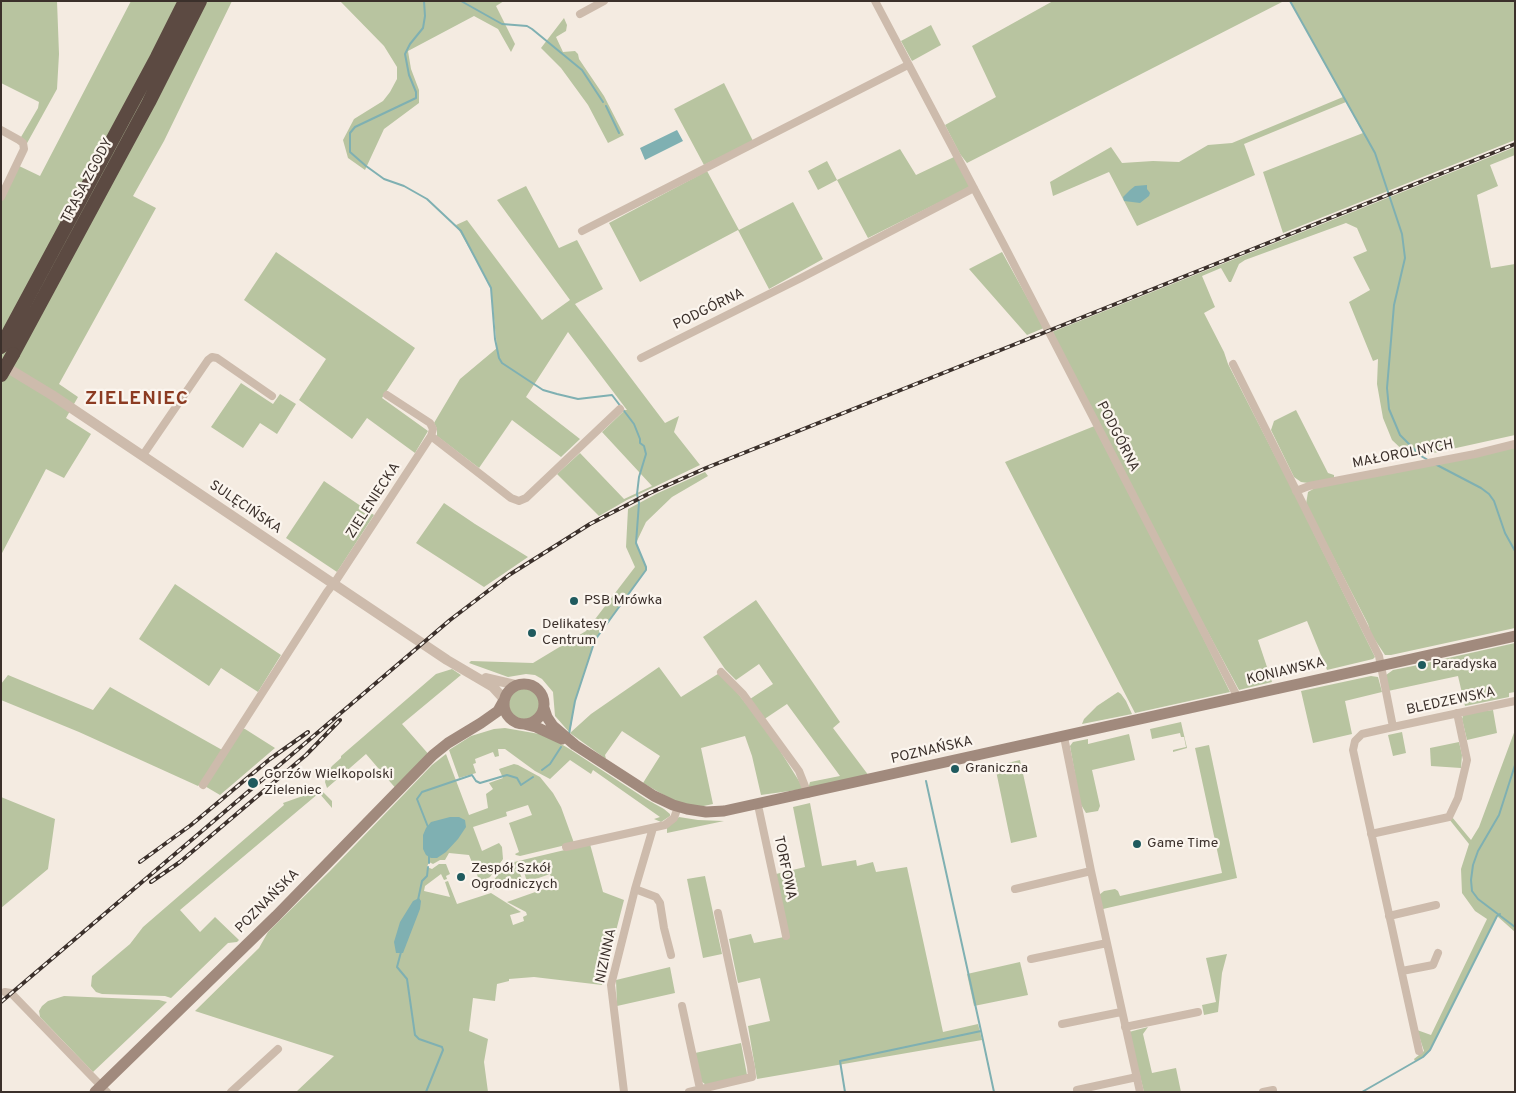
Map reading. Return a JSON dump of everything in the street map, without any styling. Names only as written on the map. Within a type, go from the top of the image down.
[{"type":"highway","name":"TRASA ZGODY","points":[[1,375],[7,350],[185,1]]},
{"type":"highway","name":"TRASA ZGODY","points":[[7,350],[148,102],[200,1]]},
{"type":"main road","name":"KONIAWSKA","points":[[1064,737],[1515,636]]},
{"type":"main road","points":[[527,684],[538,689],[544,697],[544,708],[536,720],[517,722],[505,712],[504,700],[507,693],[516,685],[527,684]]},
{"type":"main road","name":"POZNAŃSKA","points":[[101,1090],[315,877],[431,757],[448,742],[498,711],[504,700]]},
{"type":"main road","name":"POZNAŃSKA","points":[[544,708],[553,726],[575,745],[647,792],[678,807],[696,811],[714,812],[758,805],[1064,737]]},
{"type":"main road","name":"POZNAŃSKA","points":[[462,734],[503,720],[536,727],[575,745]]},
{"type":"street","points":[[580,14],[604,1]]},
{"type":"street","name":"PODGÓRNA","points":[[875,1],[1238,698]]},
{"type":"street","points":[[582,231],[908,65]]},
{"type":"street","points":[[1,130],[23,143],[24,149],[1,197]]},
{"type":"street","name":"PODGÓRNA","points":[[642,358],[974,188]]},
{"type":"street","points":[[143,455],[208,360],[212,357],[217,358],[272,396]]},
{"type":"street","name":"SULĘCIŃSKA","points":[[1,364],[143,455],[447,660],[474,674],[493,687],[504,700]]},
{"type":"street","points":[[1233,364],[1378,652],[1393,727],[1362,734],[1357,738],[1353,747],[1420,1051]]},
{"type":"street","points":[[387,395],[430,423],[433,429],[431,436],[510,498],[519,501],[526,498],[620,409]]},
{"type":"street","name":"ZIELENIECKA","points":[[202,785],[431,436]]},
{"type":"street","name":"MAŁOROLNYCH","points":[[1296,491],[1309,486],[1474,454],[1515,444]]},
{"type":"street","points":[[720,672],[743,694],[776,739],[799,771],[808,794]]},
{"type":"street","name":"SULĘCIŃSKA","points":[[474,674],[496,682],[516,685]]},
{"type":"street","name":"BLEDZEWSKA","points":[[1393,727],[1515,701]]},
{"type":"street","points":[[1372,834],[1449,817],[1458,798],[1467,760],[1457,713]]},
{"type":"street","points":[[1064,737],[1091,872],[1140,1092]]},
{"type":"street","name":"TORFOWA","points":[[758,805],[786,936]]},
{"type":"street","points":[[566,847],[665,825],[672,820],[678,807]]},
{"type":"street","name":"NIZINNA","points":[[624,1092],[611,984],[635,889],[653,828]]},
{"type":"street","points":[[1015,889],[1091,872]]},
{"type":"street","points":[[635,889],[656,897],[660,903],[670,955]]},
{"type":"street","points":[[1389,916],[1436,905]]},
{"type":"street","points":[[689,1092],[752,1077],[718,913]]},
{"type":"street","points":[[1031,959],[1107,943]]},
{"type":"street","points":[[1402,971],[1433,965],[1438,953]]},
{"type":"street","points":[[8,992],[101,1090]]},
{"type":"street","points":[[682,1006],[700,1089]]},
{"type":"street","points":[[1062,1024],[1121,1012]]},
{"type":"street","points":[[1125,1027],[1198,1012]]},
{"type":"street","points":[[231,1092],[278,1049]]},
{"type":"street","points":[[1077,1090],[1137,1077]]},
{"type":"street","points":[[1263,1092],[1273,1090]]},
{"type":"green space","points":[[1,1],[57,1],[59,54],[57,89],[26,145],[21,137],[38,108],[39,102],[1,83]]},
{"type":"green space","points":[[131,1],[232,1],[164,141],[133,196],[156,208],[59,384],[78,397],[66,418],[91,434],[64,478],[46,469],[1,555],[1,198],[17,165],[40,176]]},
{"type":"green space","points":[[340,1],[504,1],[496,6],[515,44],[511,52],[498,29],[474,16],[408,51],[411,69],[419,90],[419,103],[384,129],[365,170],[348,158],[343,140],[354,119],[383,101],[390,92],[397,79],[397,67],[384,46]]},
{"type":"green space","points":[[1053,1],[1284,1],[967,163],[960,154],[945,125],[996,97],[972,46]]},
{"type":"green space","points":[[1290,1],[1515,1],[1515,140],[1283,233],[1263,172],[1363,133],[1346,102],[1244,144],[1255,175],[1137,226],[1109,172],[1053,196],[1050,182],[1111,147],[1122,163],[1179,162],[1208,145],[1232,143],[1343,97]]},
{"type":"green space","points":[[564,18],[567,25],[566,31],[556,37],[563,52],[575,51],[578,54],[579,59],[604,96],[624,135],[608,143],[588,105],[561,68],[541,48]]},
{"type":"green space","points":[[931,25],[941,45],[912,61],[901,41]]},
{"type":"green space","points":[[724,83],[753,141],[704,165],[674,109]]},
{"type":"green space","points":[[1515,147],[1515,155],[1490,165],[1498,186],[1477,195],[1491,268],[1515,264],[1515,435],[1411,458],[1392,440],[1383,418],[1377,384],[1378,359],[1373,361],[1349,302],[1370,290],[1353,257],[1367,251],[1357,228],[1346,223],[1245,260],[1239,264],[1231,282],[1229,282],[1221,268],[1202,276],[1215,307],[1204,313],[1375,657],[1327,670],[1307,621],[1258,640],[1272,682],[1239,690],[1108,446],[1230,692],[1135,713],[1005,462],[1097,425],[1052,332]]},
{"type":"green space","points":[[900,149],[916,175],[954,157],[970,187],[868,238],[837,180]]},
{"type":"green space","points":[[827,161],[837,180],[818,190],[808,171]]},
{"type":"green space","points":[[707,171],[739,230],[793,202],[823,259],[769,289],[738,230],[640,282],[609,223]]},
{"type":"green space","points":[[526,186],[559,248],[577,240],[603,289],[575,304],[665,423],[679,416],[674,432],[700,465],[627,500],[599,516],[557,474],[580,453],[624,499],[652,486],[602,432],[627,410],[568,332],[526,397],[580,439],[561,457],[512,420],[479,468],[437,436],[437,429],[434,423],[460,379],[497,348],[491,288],[456,225],[467,220],[542,320],[570,300],[497,200]]},
{"type":"green space","points":[[276,252],[415,348],[382,398],[428,431],[415,453],[367,418],[352,439],[299,400],[326,359],[244,300]]},
{"type":"green space","points":[[1002,252],[1044,328],[1027,335],[969,269]]},
{"type":"green space","points":[[241,383],[273,404],[280,394],[296,404],[277,434],[260,423],[243,448],[211,427]]},
{"type":"green space","points":[[1296,410],[1328,473],[1334,475],[1334,478],[1308,483],[1301,482],[1294,477],[1271,430],[1274,421]]},
{"type":"green space","points":[[1515,445],[1515,628],[1385,655],[1371,634],[1368,624],[1306,504],[1308,492],[1315,488]]},
{"type":"green space","points":[[705,472],[708,476],[672,497],[646,522],[636,543],[646,570],[595,640],[575,701],[570,733],[555,716],[553,692],[542,679],[535,675],[526,674],[508,677],[469,663],[471,661],[533,663],[586,631],[635,567],[626,547],[628,509]]},
{"type":"green space","points":[[324,481],[374,515],[337,572],[286,538]]},
{"type":"green space","points":[[444,503],[528,557],[484,587],[416,543]]},
{"type":"green space","points":[[175,584],[281,655],[258,692],[221,668],[209,686],[139,639]]},
{"type":"green space","points":[[756,600],[840,722],[833,728],[869,776],[808,789],[810,782],[840,776],[787,704],[763,720],[750,699],[773,684],[759,664],[736,680],[725,669],[703,637]]},
{"type":"green space","points":[[1515,643],[1515,692],[1509,693],[1509,697],[1465,706],[1458,676],[1388,691],[1386,675],[1393,670],[1426,665],[1426,663]]},
{"type":"green space","points":[[659,667],[681,697],[721,672],[769,733],[804,789],[761,795],[752,756],[745,736],[701,748],[713,804],[699,807],[676,802],[643,783],[660,756],[622,731],[605,755],[606,759],[570,733],[591,714]]},
{"type":"green space","points":[[452,669],[461,675],[402,724],[431,757],[398,791],[366,754],[327,788],[325,782],[327,773],[341,756],[436,674]]},
{"type":"green space","points":[[8,675],[93,710],[110,687],[224,751],[206,779],[198,786],[79,732],[1,700],[1,684]]},
{"type":"green space","points":[[1371,676],[1378,677],[1382,692],[1345,701],[1352,734],[1313,743],[1301,691]]},
{"type":"green space","points":[[525,688],[536,693],[541,704],[536,715],[525,720],[514,715],[509,704],[514,693]]},
{"type":"green space","points":[[1118,692],[1126,701],[1132,714],[1082,724],[1084,719],[1097,706]]},
{"type":"green space","points":[[1493,710],[1497,733],[1467,740],[1463,716],[1466,713]]},
{"type":"green space","points":[[1181,722],[1187,748],[1173,752],[1173,750],[1186,747],[1184,737],[1181,737],[1180,733],[1152,739],[1150,729]]},
{"type":"green space","points":[[240,728],[245,729],[275,748],[220,795],[203,785]]},
{"type":"green space","points":[[505,728],[545,735],[664,809],[670,816],[661,822],[654,819],[660,817],[593,770],[591,774],[570,760],[550,779],[535,771],[505,749],[498,749],[499,756],[495,757],[493,752],[475,759],[476,763],[473,764],[476,773],[459,778],[449,750],[471,736],[494,729]]},
{"type":"green space","points":[[1515,730],[1515,932],[1497,916],[1430,1050],[1423,1057],[1415,1061],[1414,1059],[1424,1051],[1417,1030],[1431,1035],[1487,919],[1475,911],[1462,893],[1461,869],[1469,844],[1449,819],[1452,817],[1471,840],[1479,827]]},
{"type":"green space","points":[[1402,732],[1406,753],[1393,756],[1388,735]]},
{"type":"green space","points":[[1129,734],[1135,760],[1092,770],[1100,806],[1098,811],[1086,813],[1080,803],[1070,746],[1073,742],[1088,739],[1088,744]]},
{"type":"green space","points":[[1459,742],[1462,755],[1461,768],[1431,766],[1430,748]]},
{"type":"green space","points":[[1209,745],[1237,878],[1103,909],[1099,895],[1104,891],[1115,889],[1120,896],[1222,873],[1195,748]]},
{"type":"green space","points":[[446,754],[469,815],[488,808],[486,794],[493,789],[489,783],[503,778],[499,769],[514,764],[518,765],[540,777],[553,793],[561,807],[574,843],[520,856],[516,855],[519,852],[509,823],[532,815],[528,805],[506,812],[507,816],[473,827],[482,851],[499,843],[502,847],[503,859],[490,877],[480,882],[469,855],[449,853],[445,860],[440,860],[433,864],[429,862],[427,867],[432,869],[439,864],[446,864],[450,874],[446,876],[447,879],[444,880],[441,874],[425,886],[424,891],[450,897],[445,882],[448,881],[457,904],[491,893],[521,912],[510,915],[513,925],[524,921],[523,917],[527,915],[526,912],[507,902],[558,884],[556,879],[552,880],[550,874],[527,882],[522,865],[518,867],[522,879],[492,890],[488,889],[487,885],[493,881],[504,867],[510,863],[590,844],[603,892],[624,900],[602,985],[534,977],[509,979],[509,981],[497,984],[495,1001],[473,998],[469,1031],[488,1039],[484,1062],[488,1092],[296,1092],[334,1056],[195,1011],[259,948],[268,932],[432,765]]},
{"type":"green space","points":[[1020,760],[1037,837],[1011,843],[995,766]]},
{"type":"green space","points":[[317,791],[323,792],[332,801],[332,808],[319,793],[180,910],[200,932],[215,917],[239,940],[237,942],[228,943],[171,998],[165,996],[102,994],[96,992],[91,986],[92,976],[130,944],[143,927],[284,805],[283,803]]},
{"type":"green space","points":[[1,797],[55,819],[48,869],[1,908]]},
{"type":"green space","points":[[810,803],[822,866],[856,860],[857,866],[873,862],[876,872],[907,867],[943,1032],[978,1024],[982,1040],[757,1079],[748,1026],[770,1021],[760,978],[738,983],[729,939],[751,934],[754,943],[789,936],[776,874],[805,867],[793,807]]},
{"type":"green space","points":[[679,817],[724,821],[667,833],[667,828]]},
{"type":"green space","points":[[705,876],[722,954],[703,958],[687,879]]},
{"type":"green space","points":[[1227,954],[1222,973],[1218,1012],[1204,1015],[1202,1005],[1216,1002],[1206,958]]},
{"type":"green space","points":[[1020,962],[1028,995],[974,1006],[967,974]]},
{"type":"green space","points":[[670,967],[675,993],[617,1006],[616,980]]},
{"type":"green space","points":[[64,996],[159,1000],[167,1002],[93,1072],[40,1017],[39,1011],[42,1006],[48,1001]]},
{"type":"green space","points":[[1148,1027],[1143,1034],[1152,1073],[1176,1068],[1181,1092],[1144,1092],[1129,1032]]},
{"type":"green space","points":[[741,1043],[747,1075],[706,1085],[701,1081],[695,1053]]},
{"type":"water","points":[[677,130],[683,141],[645,160],[640,148]]},
{"type":"water","points":[[1147,185],[1150,193],[1149,196],[1140,203],[1124,201],[1123,197],[1135,186]]},
{"type":"water","points":[[450,817],[459,817],[465,820],[466,827],[446,852],[437,858],[431,858],[426,855],[423,849],[423,835],[426,828],[431,822]]},
{"type":"water","points":[[419,898],[421,901],[420,909],[403,953],[396,953],[394,942],[400,922],[413,901]]},
{"type":"waterway","points":[[424,1],[425,16],[423,28],[410,44],[405,54],[416,98],[355,127],[350,133],[350,152],[384,179],[404,186],[427,199],[461,231],[491,288],[495,339],[502,363],[543,390],[578,399],[612,395],[634,424],[646,454],[639,477],[637,494],[639,503],[636,543],[646,570],[595,640],[575,701],[569,734]]},
{"type":"waterway","points":[[461,1],[502,24],[527,26],[532,29],[582,70],[603,102]]},
{"type":"waterway","points":[[1290,1],[1375,153],[1402,234],[1405,258],[1394,305],[1387,388],[1389,409],[1400,435],[1421,456],[1428,460]]},
{"type":"waterway","points":[[606,106],[619,133]]},
{"type":"waterway","points":[[1435,464],[1489,494],[1494,501],[1505,533],[1515,551]]},
{"type":"waterway","points":[[542,770],[550,764],[561,747]]},
{"type":"waterway","points":[[1515,765],[1499,815],[1478,851],[1473,865],[1471,880],[1472,891],[1478,899],[1515,927]]},
{"type":"waterway","points":[[428,827],[417,799],[422,792],[472,775],[480,783],[507,775],[517,778],[521,785],[533,777]]},
{"type":"waterway","points":[[845,1092],[840,1061],[981,1031],[926,781]]},
{"type":"waterway","points":[[429,856],[429,863]]},
{"type":"waterway","points":[[418,900],[422,881],[427,876],[428,867]]},
{"type":"waterway","points":[[1362,1092],[1423,1057],[1430,1050],[1497,916],[1500,914]]},
{"type":"waterway","points":[[401,952],[397,967],[407,979],[415,1035],[419,1039],[442,1047],[443,1050],[426,1092]]},
{"type":"waterway","points":[[981,1031],[994,1092]]},
{"type":"railway","points":[[1,1002],[450,620],[509,575],[590,524],[650,493],[706,468],[1515,144]]},
{"type":"railway","points":[[151,882],[180,862],[306,755],[340,720]]},
{"type":"railway","points":[[140,862],[191,825],[270,759],[308,732]]},
{"type":"place","name":"PSB Mrówka","points":[[574,601]]},
{"type":"place","name":"Delikatesy Centrum","points":[[532,633]]},
{"type":"place","name":"Paradyska","points":[[1422,665]]},
{"type":"place","name":"Graniczna","points":[[955,769]]},
{"type":"place","name":"Gorzów Wielkopolski Zieleniec","points":[[253,783]]},
{"type":"place","name":"Game Time","points":[[1137,844]]},
{"type":"place","name":"Zespół Szkół Ogrodniczych","points":[[461,877]]},
{"type":"district","name":"ZIELENIEC","points":[[137,400]]}]
